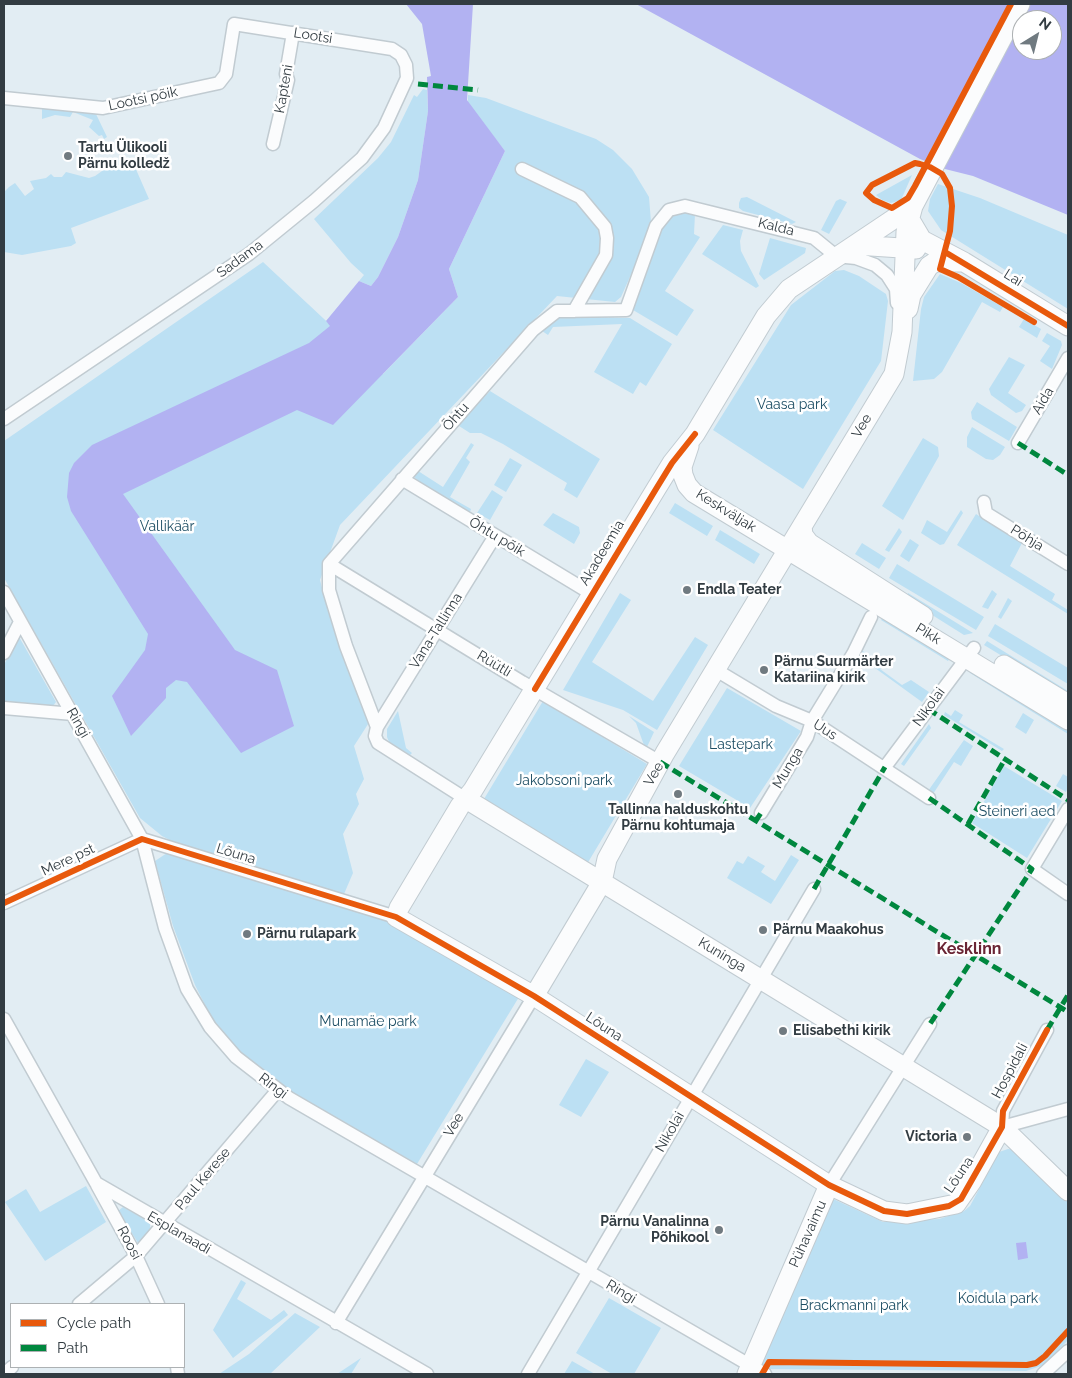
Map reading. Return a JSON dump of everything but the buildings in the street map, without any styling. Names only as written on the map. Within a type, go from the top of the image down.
[{"type":"street","points":[[914,204],[1020,4]]},
{"type":"street","name":"Lootsi","points":[[234,24],[392,49]]},
{"type":"street","name":"Lootsi põik","points":[[4,98],[103,108],[219,83],[226,74],[234,24]]},
{"type":"street","name":"Kapteni","points":[[273,144],[288,80],[286,74],[293,33]]},
{"type":"street","name":"Sadama","points":[[4,419],[249,254],[362,158],[384,128],[407,78],[406,64],[401,55],[392,49]]},
{"type":"street","points":[[522,169],[580,197],[605,228],[608,238],[606,255],[574,311]]},
{"type":"street","name":"Akadeemia","points":[[396,916],[399,908],[672,464],[696,434],[777,302],[790,289],[836,256],[856,245],[914,204]]},
{"type":"street","name":"Vee","points":[[336,1323],[602,882],[607,859],[660,762],[894,374],[902,332],[905,248],[914,204]]},
{"type":"street","name":"Lai","points":[[914,204],[922,240],[964,262],[1068,326]]},
{"type":"street","name":"Õhtu","points":[[329,564],[533,330],[557,311],[626,310],[656,226],[669,210],[685,206],[709,211]]},
{"type":"street","name":"Kalda","points":[[709,211],[814,238],[823,243],[836,256]]},
{"type":"street","name":"Lai","points":[[856,245],[945,252]]},
{"type":"street","points":[[836,256],[865,261],[875,265],[887,275],[896,289],[902,332]]},
{"type":"street","points":[[902,332],[911,295],[929,266],[935,262],[964,262]]},
{"type":"street","name":"Aida","points":[[1018,443],[1068,358]]},
{"type":"street","name":"Keskväljak","points":[[696,434],[682,467],[687,485],[701,497],[788,549]]},
{"type":"street","name":"Õhtu põik","points":[[402,480],[592,594]]},
{"type":"street","name":"Põhja","points":[[985,507],[1068,564]]},
{"type":"street","name":"Pikk","points":[[802,526],[803,535],[809,543],[1068,720]]},
{"type":"street","name":"Vana-Tallinna","points":[[377,727],[495,536]]},
{"type":"street","name":"Pikk","points":[[788,549],[970,652],[1068,704]]},
{"type":"street","points":[[329,564],[329,590],[346,646],[377,727]]},
{"type":"street","name":"Rüütli","points":[[329,564],[535,689],[660,762]]},
{"type":"street","name":"Ringi","points":[[4,592],[142,839],[165,928],[187,989],[210,1027],[236,1057],[278,1090],[754,1372]]},
{"type":"street","name":"Munga","points":[[762,812],[807,737],[812,721],[852,654],[871,617]]},
{"type":"street","points":[[4,653],[20,622]]},
{"type":"street","name":"Nikolai","points":[[885,767],[970,652]]},
{"type":"street","name":"Uus","points":[[716,670],[776,706],[812,721],[885,767],[929,798]]},
{"type":"street","points":[[4,708],[73,714]]},
{"type":"street","name":"Kuninga","points":[[377,727],[375,736],[378,743],[466,799],[1002,1127],[1068,1191]]},
{"type":"street","points":[[1068,809],[1032,870],[1068,894]]},
{"type":"street","name":"Mere pst","points":[[4,903],[142,839]]},
{"type":"street","name":"Lõuna","points":[[142,839],[396,916],[534,996],[690,1098],[829,1185],[884,1212],[907,1214],[949,1206],[961,1199],[1002,1127]]},
{"type":"street","name":"Nikolai","points":[[528,1374],[814,889]]},
{"type":"street","name":"Esplanaadi","points":[[4,1019],[96,1183],[427,1374]]},
{"type":"street","name":"Pühavaimu","points":[[754,1372],[829,1185],[930,1024]]},
{"type":"street","name":"Hospidali","points":[[1002,1127],[1003,1111],[1047,1030]]},
{"type":"street","name":"Paul Kerese","points":[[80,1303],[136,1256],[278,1090]]},
{"type":"street","points":[[1002,1127],[1068,1109]]},
{"type":"street","name":"Roosi","points":[[96,1183],[136,1256],[158,1303]]},
{"type":"street","points":[[1043,1374],[1068,1351]]},
{"type":"green space","points":[[423,89],[427,90],[428,111],[418,180],[398,237],[378,277],[371,286],[359,281],[364,275],[351,263],[314,219],[378,158],[391,142],[414,95],[417,97]]},
{"type":"green space","name":"Vallikäär","points":[[468,95],[486,98],[596,139],[613,150],[632,169],[649,197],[651,222],[638,259],[621,297],[615,302],[557,296],[340,525],[320,580],[328,611],[370,721],[354,746],[364,779],[356,794],[359,804],[343,834],[353,873],[344,894],[177,844],[162,836],[140,818],[4,578],[4,441],[263,262],[383,374],[458,297],[449,269],[505,151],[468,104]]},
{"type":"green space","points":[[42,108],[96,114],[107,137],[104,139],[102,135],[99,136],[89,127],[93,120],[73,112],[70,117],[55,115],[42,119]]},
{"type":"green space","points":[[131,158],[149,199],[71,228],[76,243],[71,246],[22,255],[4,252],[4,192],[9,187],[15,183],[25,196],[34,189],[30,181],[46,178],[51,174],[54,177],[62,177],[66,172],[89,178],[95,176],[119,159],[122,163]]},
{"type":"green space","points":[[912,175],[901,200],[891,203],[882,200],[876,195]]},
{"type":"green space","points":[[938,184],[980,198],[1068,235],[1068,309],[941,230],[928,211],[930,199]]},
{"type":"green space","points":[[747,197],[796,222],[792,224],[743,211],[739,208],[739,203],[741,198]]},
{"type":"green space","points":[[840,199],[847,202],[829,234],[821,230],[836,201]]},
{"type":"green space","points":[[685,211],[695,214],[694,234],[700,237],[665,291],[694,310],[677,336],[633,310],[659,235],[666,221]]},
{"type":"green space","points":[[723,225],[743,230],[740,241],[741,251],[759,286],[756,288],[702,254]]},
{"type":"green space","points":[[770,238],[806,248],[805,253],[764,280],[759,274]]},
{"type":"green space","name":"Vaasa park","points":[[844,270],[859,276],[886,294],[888,301],[881,361],[803,489],[713,430],[791,305],[835,271]]},
{"type":"green space","points":[[940,274],[961,283],[1003,307],[1000,312],[982,302],[942,372],[934,379],[913,381],[924,297]]},
{"type":"green space","points":[[561,316],[630,318],[672,344],[646,386],[640,382],[633,394],[594,372],[622,324],[553,327],[548,335],[542,331],[542,327],[551,319]]},
{"type":"green space","points":[[1024,319],[1041,329],[1037,338],[1019,327]]},
{"type":"green space","points":[[1047,333],[1061,341],[1062,345],[1052,369],[1040,361],[1050,346],[1042,341]]},
{"type":"green space","points":[[1009,357],[1025,365],[1008,393],[1026,405],[1022,411],[1016,413],[991,395],[989,389]]},
{"type":"green space","points":[[490,391],[600,459],[577,498],[564,490],[567,483],[503,444],[481,433],[470,433],[459,426],[459,423]]},
{"type":"green space","points":[[977,402],[1017,427],[1009,441],[972,419],[971,412]]},
{"type":"green space","points":[[972,427],[1005,447],[1000,455],[993,460],[986,459],[967,447],[967,437]]},
{"type":"green space","points":[[923,438],[938,447],[939,456],[903,520],[882,506]]},
{"type":"green space","points":[[471,443],[474,445],[466,458],[470,462],[450,497],[471,509],[470,512],[431,490],[415,478],[413,473],[415,469],[443,487]]},
{"type":"green space","points":[[510,458],[522,465],[506,492],[494,485]]},
{"type":"green space","points":[[492,490],[503,497],[490,520],[477,513]]},
{"type":"green space","points":[[675,503],[713,526],[707,536],[669,513]]},
{"type":"green space","points":[[961,510],[963,513],[944,544],[940,545],[921,533],[927,520],[947,532]]},
{"type":"green space","points":[[553,513],[579,527],[580,533],[574,544],[543,525]]},
{"type":"green space","points":[[976,514],[1022,543],[1010,566],[1055,594],[1052,600],[1068,610],[1068,614],[957,545]]},
{"type":"green space","points":[[899,528],[902,532],[889,552],[885,550]]},
{"type":"green space","points":[[720,530],[760,554],[754,564],[715,540]]},
{"type":"green space","points":[[910,539],[919,545],[909,562],[900,556]]},
{"type":"green space","points":[[862,543],[886,558],[879,569],[855,554]]},
{"type":"green space","points":[[897,564],[984,617],[976,630],[889,578]]},
{"type":"green space","points":[[992,590],[997,594],[988,609],[982,607]]},
{"type":"green space","points":[[620,593],[631,600],[592,662],[653,701],[695,637],[708,645],[657,730],[623,710],[563,690]]},
{"type":"green space","points":[[908,593],[973,633],[964,635],[921,608],[907,596]]},
{"type":"green space","points":[[1008,598],[1012,601],[1001,619],[998,617]]},
{"type":"green space","points":[[883,617],[950,658],[948,661],[881,620]]},
{"type":"green space","points":[[995,624],[1068,668],[1068,684],[988,636]]},
{"type":"green space","points":[[18,635],[56,702],[53,706],[4,703],[4,665]]},
{"type":"green space","points":[[987,641],[1068,691],[1068,696],[984,645]]},
{"type":"green space","points":[[861,650],[884,664],[880,669],[902,685],[911,680],[929,692],[922,702],[857,655]]},
{"type":"green space","points":[[972,670],[1068,729],[1068,734],[970,673]]},
{"type":"green space","name":"Lastepark","points":[[727,688],[801,731],[750,808],[679,766]]},
{"type":"green space","name":"Jakobsoni park","points":[[543,701],[647,764],[587,864],[484,799]]},
{"type":"green space","points":[[955,710],[963,715],[959,722],[1004,749],[1002,751],[944,715],[945,712],[951,716]]},
{"type":"green space","points":[[398,711],[406,748],[412,753],[410,755],[389,742],[387,737],[387,729]]},
{"type":"green space","points":[[1023,713],[1034,720],[1026,734],[1015,727]]},
{"type":"green space","points":[[629,716],[654,732],[647,747],[645,748],[636,723]]},
{"type":"green space","points":[[929,724],[931,728],[904,766],[901,764]]},
{"type":"green space","points":[[964,740],[973,746],[961,766],[954,762],[933,794],[928,791]]},
{"type":"green space","name":"Steineri aed","points":[[1004,766],[1062,801],[1027,858],[972,823]]},
{"type":"green space","points":[[1063,774],[1068,777],[1066,792],[1056,786]]},
{"type":"green space","name":"Munamäe park","points":[[167,853],[391,921],[519,997],[417,1164],[285,1088],[248,1062],[228,1040],[209,1013],[195,985],[173,926],[155,861]]},
{"type":"green space","points":[[791,855],[799,860],[771,904],[727,878],[737,861],[743,864],[748,856],[765,866],[761,872],[775,881]]},
{"type":"green space","points":[[586,1059],[609,1072],[581,1117],[559,1105]]},
{"type":"green space","points":[[1008,1149],[1018,1150],[1068,1201],[1068,1340],[1044,1365],[1026,1371],[760,1369],[831,1198],[883,1222],[939,1219],[964,1211],[970,1206],[999,1152]]},
{"type":"green space","points":[[86,1186],[106,1222],[45,1261],[5,1202],[26,1189],[40,1212]]},
{"type":"green space","points":[[123,1207],[150,1222],[150,1231],[138,1243],[118,1211]]},
{"type":"green space","points":[[241,1280],[246,1283],[237,1299],[271,1320],[284,1310],[288,1315],[233,1358],[213,1330]]},
{"type":"green space","points":[[609,1298],[661,1328],[634,1374],[612,1374],[576,1353]]},
{"type":"green space","points":[[295,1313],[320,1327],[270,1374],[219,1374],[249,1354]]},
{"type":"green space","points":[[361,1358],[351,1374],[337,1374]]},
{"type":"green space","points":[[572,1361],[595,1374],[564,1374]]},
{"type":"water","points":[[406,4],[473,4],[467,100],[505,151],[449,269],[458,297],[333,425],[297,410],[123,494],[235,650],[277,670],[294,726],[241,753],[187,682],[176,680],[166,688],[166,698],[131,736],[112,696],[145,650],[148,634],[71,511],[67,497],[69,473],[74,463],[92,445],[309,343],[330,326],[326,321],[359,281],[371,286],[378,277],[398,237],[418,180],[428,111],[427,77],[431,76],[422,24]]},
{"type":"water","points":[[636,4],[1068,4],[1068,215],[973,176],[945,169],[920,159]]},
{"type":"water","points":[[1026,1242],[1028,1258],[1018,1260],[1016,1243]]},
{"type":"marked path","points":[[418,84],[478,90]]},
{"type":"marked path","points":[[1018,443],[1068,475]]},
{"type":"marked path","points":[[928,709],[1068,800]]},
{"type":"marked path","points":[[968,824],[1005,759]]},
{"type":"marked path","points":[[660,762],[1068,1012]]},
{"type":"marked path","points":[[814,889],[885,767]]},
{"type":"marked path","points":[[929,798],[1032,869],[930,1024]]},
{"type":"marked path","points":[[755,822],[761,813]]},
{"type":"marked path","points":[[1047,1030],[1068,995]]},
{"type":"cycle path","points":[[1011,4],[915,186],[908,198],[892,208],[874,200],[866,193],[872,185],[915,163],[920,164],[930,167],[942,174],[950,188],[952,206],[950,231],[940,269],[958,277],[1034,322]]},
{"type":"cycle path","points":[[945,252],[1068,326]]},
{"type":"cycle path","points":[[535,689],[672,463],[695,434]]},
{"type":"cycle path","points":[[4,903],[142,839],[396,917],[534,996],[829,1185],[884,1211],[907,1214],[949,1206],[961,1199],[1002,1127],[1003,1111],[1047,1030]]},
{"type":"cycle path","points":[[762,1374],[769,1362],[1027,1365],[1036,1363],[1045,1356],[1068,1331]]},
{"type":"place","name":"Tartu Ülikooli Pärnu kolledž","points":[[68,156]]},
{"type":"place","name":"Endla Teater","points":[[687,590]]},
{"type":"place","name":"Pärnu Suurmärter Katariina kirik","points":[[764,670]]},
{"type":"place","name":"Tallinna halduskohtu Pärnu kohtumaja","points":[[678,794]]},
{"type":"place","name":"Pärnu Maakohus","points":[[763,930]]},
{"type":"place","name":"Pärnu rulapark","points":[[247,934]]},
{"type":"place","name":"Elisabethi kirik","points":[[783,1031]]},
{"type":"place","name":"Victoria","points":[[967,1137]]},
{"type":"place","name":"Pärnu Vanalinna Põhikool","points":[[719,1230]]},
{"type":"district","name":"Kesklinn","points":[[969,949]]},
{"type":"park label","name":"Koidula park","points":[[998,1299]]},
{"type":"park label","name":"Brackmanni park","points":[[854,1306]]}]
